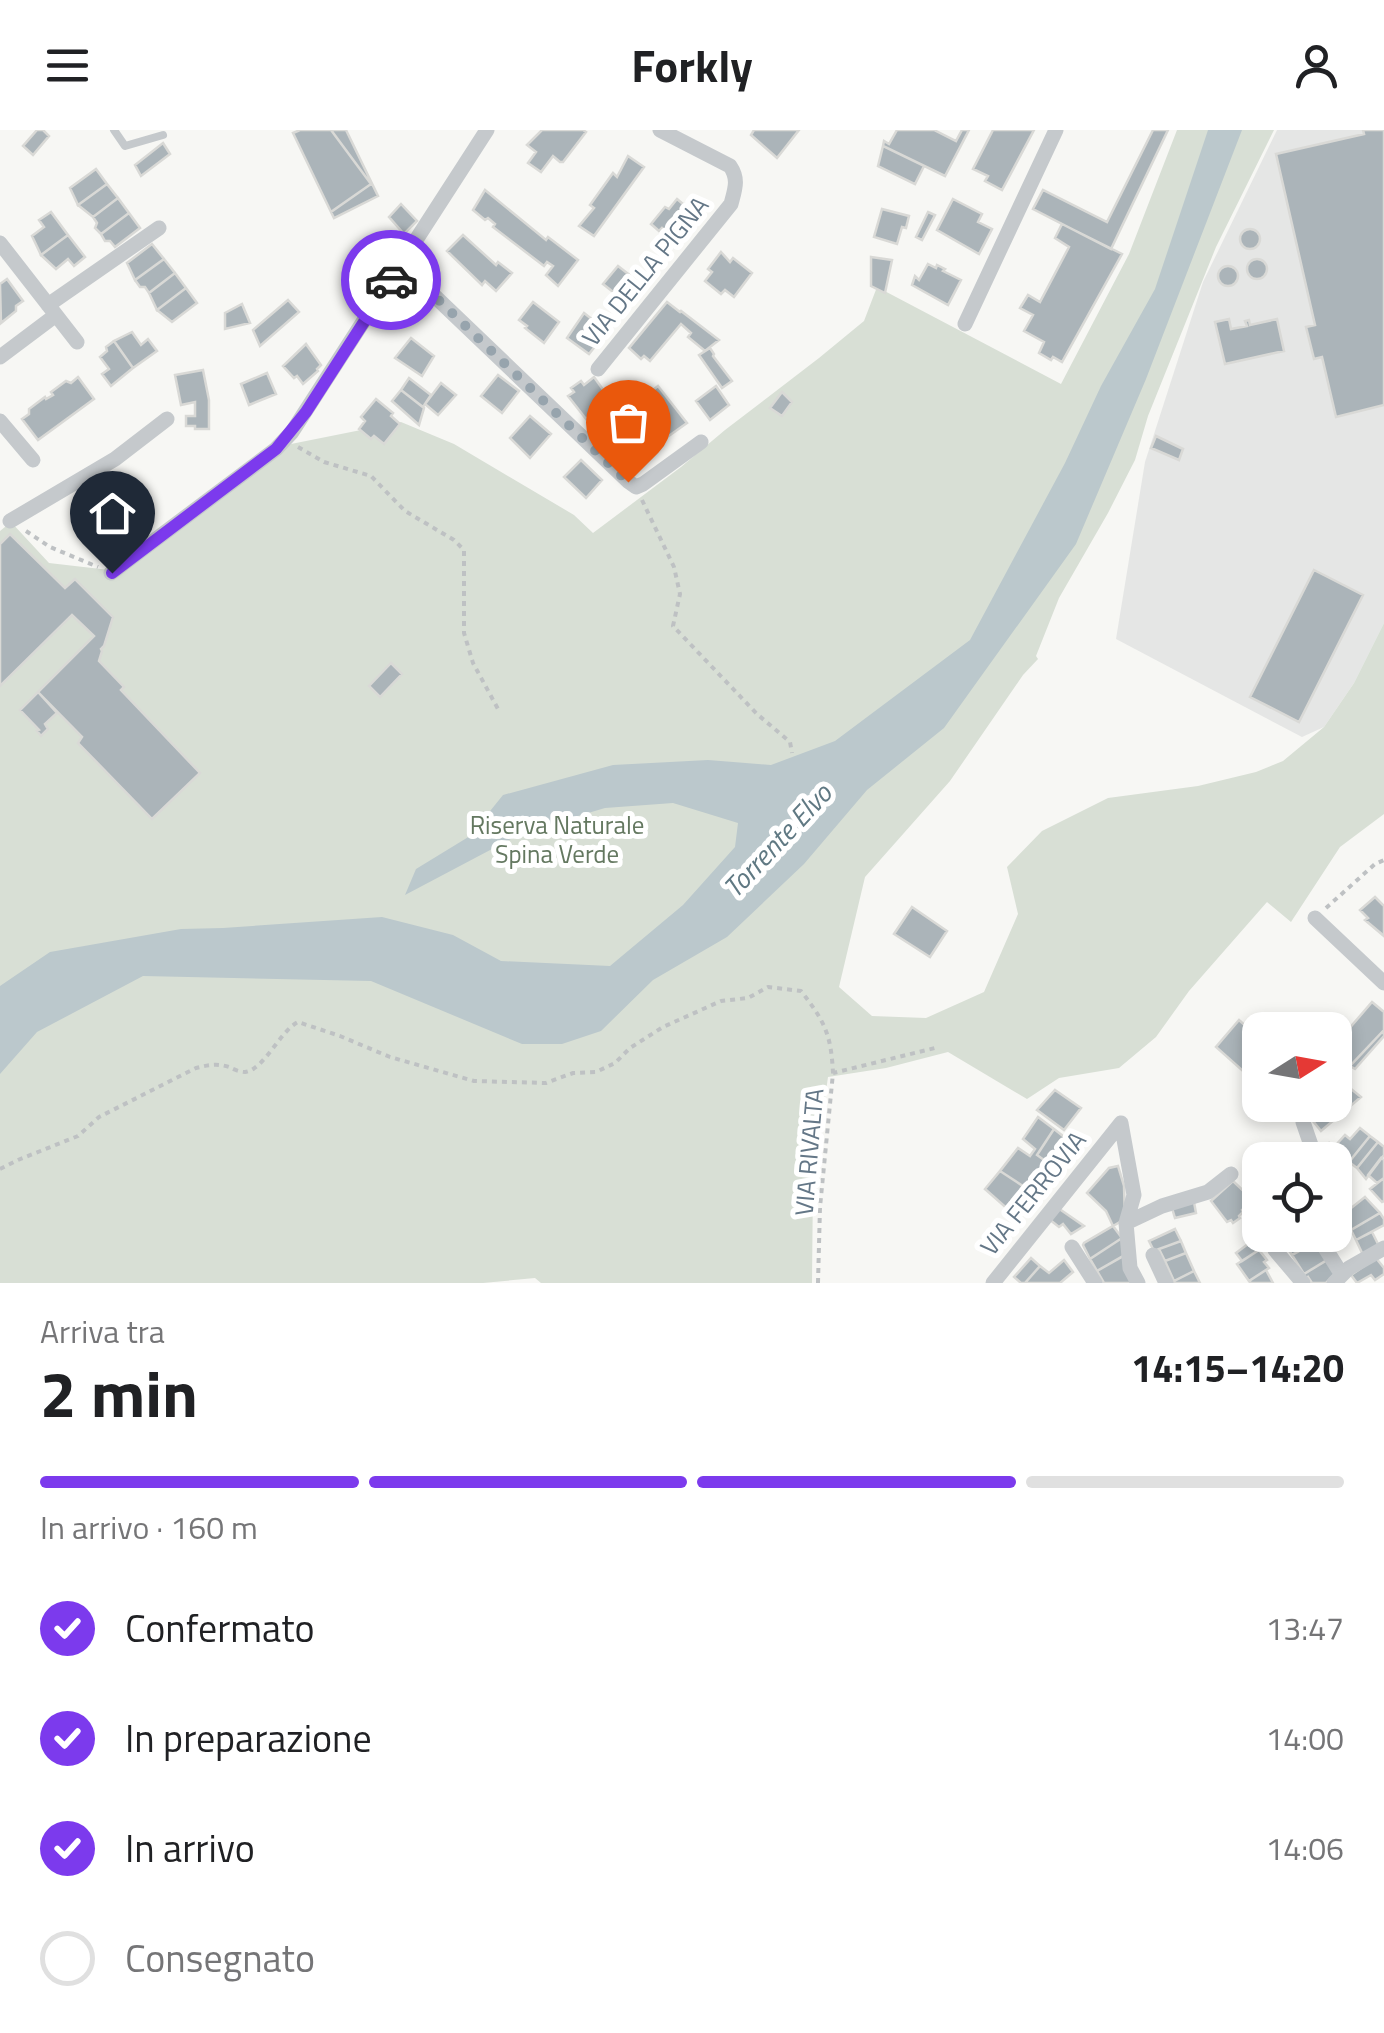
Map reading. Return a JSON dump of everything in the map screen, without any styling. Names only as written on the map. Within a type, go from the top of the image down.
[{"type":"street","points":[[112,573],[285,439],[488,130]]},
{"type":"street","name":"VIA DELLA PIGNA","points":[[598,369],[731,204],[736,188],[736,174],[730,166],[660,130]]},
{"type":"street","points":[[965,324],[1056,130]]},
{"type":"street","points":[[0,357],[52,310],[159,228]]},
{"type":"street","points":[[0,243],[77,342]]},
{"type":"street","points":[[401,264],[636,487],[701,442]]},
{"type":"street","points":[[10,521],[115,459],[167,419]]},
{"type":"street","points":[[0,422],[33,460]]},
{"type":"street","points":[[1316,918],[1384,983]]},
{"type":"street","points":[[1303,1122],[1310,1142]]},
{"type":"street","name":"VIA FERROVIA","points":[[993,1283],[1122,1123],[1134,1195],[1126,1223],[1130,1268],[1138,1283]]},
{"type":"street","points":[[1126,1223],[1162,1206],[1208,1192],[1231,1174]]},
{"type":"street","points":[[1072,1247],[1095,1283]]},
{"type":"street","points":[[1325,1252],[1338,1279],[1384,1249]]},
{"type":"street","points":[[1276,1252],[1300,1282]]},
{"type":"street","points":[[1154,1255],[1166,1283]]},
{"type":"lane","points":[[114,130],[125,146],[163,135]]},
{"type":"path","points":[[285,439],[324,462],[370,476],[406,511],[464,550],[464,633],[473,663],[498,708]]},
{"type":"path","points":[[636,487],[674,567],[680,594],[672,626],[756,714],[790,742],[792,752]]},
{"type":"path","points":[[10,521],[50,547],[112,573]]},
{"type":"path","points":[[1316,918],[1384,860]]},
{"type":"path","points":[[0,1169],[78,1136],[99,1117],[196,1068],[212,1064],[245,1072],[254,1068],[287,1028],[298,1022],[390,1057],[474,1081],[546,1083],[573,1073],[596,1072],[615,1063],[662,1027],[721,1001],[748,998],[768,987],[801,990],[832,1042],[834,1073]]},
{"type":"path","name":"VIA RIVALTA","points":[[818,1283],[820,1207],[834,1073],[939,1046]]},
{"type":"shaded area","points":[[1277,130],[1384,130],[1384,623],[1354,683],[1324,727],[1302,737],[1116,639],[1145,462],[1203,282]]},
{"type":"green space","name":"Riserva Naturale Spina Verde","points":[[1177,130],[1274,130],[1216,247],[1148,416],[1135,460],[1059,598],[1038,659],[950,781],[865,877],[839,987],[872,1016],[926,1018],[984,992],[1018,914],[1007,867],[1042,831],[1108,798],[1198,786],[1283,761],[1324,727],[1354,683],[1384,623],[1384,814],[1340,847],[1291,922],[1267,902],[1189,991],[1156,1037],[1119,1068],[1059,1078],[1027,1099],[948,1052],[886,1068],[828,1077],[813,1182],[812,1283],[541,1283],[535,1278],[483,1283],[0,1283],[0,531],[11,522],[49,563],[118,571],[291,444],[401,422],[454,444],[574,515],[593,533],[864,321],[877,287],[1061,384],[1129,254]]},
{"type":"water","name":"Torrente Elvo","points":[[1208,130],[1242,130],[1146,379],[1076,544],[944,728],[867,790],[804,864],[727,937],[653,980],[601,1031],[562,1044],[522,1044],[371,981],[143,976],[37,1032],[0,1074],[0,986],[50,952],[181,929],[382,917],[453,935],[501,961],[610,966],[683,905],[735,847],[738,823],[673,803],[605,808],[524,832],[405,895],[416,869],[470,836],[503,795],[613,765],[708,760],[771,765],[835,741],[970,640],[1155,289]]},
{"type":"building","points":[[37,130],[49,136],[33,155],[23,146]]},
{"type":"building","points":[[331,130],[371,184],[331,212],[293,133]]},
{"type":"building","points":[[331,130],[346,130],[378,196],[334,218],[331,212],[371,184]]},
{"type":"building","points":[[542,130],[586,132],[563,162],[553,156],[541,172],[528,163],[536,152],[527,145]]},
{"type":"building","points":[[754,130],[799,130],[777,158],[751,135]]},
{"type":"building","points":[[897,130],[934,130],[956,141],[962,130],[969,130],[945,176],[883,146],[884,141],[889,144]]},
{"type":"building","points":[[993,130],[1034,130],[1002,190],[985,181],[988,176],[973,169]]},
{"type":"building","points":[[1153,130],[1168,130],[1111,249],[1033,209],[1043,190],[1107,222]]},
{"type":"building","points":[[1363,130],[1384,130],[1384,405],[1336,417],[1322,357],[1314,359],[1306,327],[1315,325],[1276,154],[1364,134]]},
{"type":"building","points":[[163,143],[170,154],[141,176],[135,165]]},
{"type":"building","points":[[883,146],[924,166],[915,184],[878,166]]},
{"type":"building","points":[[628,156],[644,167],[594,236],[579,226],[613,173],[617,177]]},
{"type":"building","points":[[96,169],[107,184],[78,205],[70,188]]},
{"type":"building","points":[[107,184],[118,198],[93,217],[78,205]]},
{"type":"building","points":[[485,190],[546,240],[548,237],[578,260],[558,286],[546,275],[553,266],[547,262],[544,266],[493,227],[495,224],[488,218],[485,220],[473,210]]},
{"type":"building","points":[[118,198],[129,213],[101,234],[93,217]]},
{"type":"building","points":[[677,199],[695,214],[675,238],[651,224]]},
{"type":"building","points":[[953,199],[982,214],[978,222],[992,229],[979,254],[937,230]]},
{"type":"building","points":[[401,204],[417,221],[404,234],[389,217]]},
{"type":"building","points":[[882,209],[909,216],[897,244],[874,237]]},
{"type":"building","points":[[51,212],[68,235],[41,255],[32,236],[44,227],[39,220]]},
{"type":"building","points":[[928,212],[935,215],[922,240],[916,237]]},
{"type":"building","points":[[129,213],[140,228],[115,247],[105,241],[101,234]]},
{"type":"building","points":[[1062,224],[1122,254],[1062,362],[1039,353],[1044,342],[1024,331],[1033,315],[1020,308],[1028,295],[1040,302],[1069,247],[1055,238]]},
{"type":"building","points":[[1250,229],[1260,239],[1250,249],[1240,239]]},
{"type":"building","points":[[68,235],[85,257],[74,266],[68,259],[56,269],[41,255]]},
{"type":"building","points":[[463,235],[496,265],[498,262],[512,273],[496,291],[485,281],[482,285],[447,251]]},
{"type":"building","points":[[152,244],[164,259],[135,280],[127,263]]},
{"type":"building","points":[[721,252],[730,262],[733,258],[752,273],[734,297],[725,290],[721,294],[705,281],[712,272],[708,269]]},
{"type":"building","points":[[871,257],[892,260],[885,293],[871,286]]},
{"type":"building","points":[[164,259],[175,273],[149,293],[135,280]]},
{"type":"building","points":[[1257,259],[1267,269],[1257,279],[1247,269]]},
{"type":"building","points":[[928,264],[936,268],[937,265],[961,280],[948,305],[912,285],[915,276],[919,280]]},
{"type":"building","points":[[618,266],[636,280],[622,299],[603,284]]},
{"type":"building","points":[[1228,266],[1238,276],[1228,286],[1218,276]]},
{"type":"building","points":[[175,273],[186,288],[157,310],[149,293]]},
{"type":"building","points":[[7,279],[23,301],[1,323],[0,284]]},
{"type":"building","points":[[186,288],[197,303],[172,322],[157,310]]},
{"type":"building","points":[[288,300],[299,312],[260,346],[253,330]]},
{"type":"building","points":[[533,302],[559,322],[544,343],[519,320]]},
{"type":"building","points":[[667,302],[719,340],[705,351],[688,337],[691,333],[681,324],[650,361],[644,356],[641,359],[629,348]]},
{"type":"building","points":[[242,304],[250,323],[225,329],[225,313]]},
{"type":"building","points":[[584,313],[607,331],[589,354],[567,338]]},
{"type":"building","points":[[1229,319],[1231,329],[1247,326],[1245,321],[1249,320],[1250,325],[1277,319],[1284,351],[1225,364],[1215,322]]},
{"type":"building","points":[[132,332],[141,345],[148,339],[157,351],[133,368],[114,341]]},
{"type":"building","points":[[411,338],[434,356],[422,376],[395,358]]},
{"type":"building","points":[[114,341],[133,368],[111,386],[102,374],[109,369],[100,357]]},
{"type":"building","points":[[306,344],[321,365],[303,384],[283,366]]},
{"type":"building","points":[[710,348],[732,381],[722,388],[699,355]]},
{"type":"building","points":[[203,370],[209,429],[195,429],[186,426],[186,416],[195,416],[195,402],[181,405],[175,375]]},
{"type":"building","points":[[267,373],[276,394],[249,405],[241,384]]},
{"type":"building","points":[[498,375],[519,391],[502,413],[481,396]]},
{"type":"building","points":[[78,377],[94,399],[38,440],[22,419],[29,409],[53,395],[51,392]]},
{"type":"building","points":[[594,377],[609,398],[586,419],[568,396],[574,392],[571,388]]},
{"type":"building","points":[[409,378],[431,395],[423,407],[401,390]]},
{"type":"building","points":[[441,383],[456,395],[438,415],[425,404]]},
{"type":"building","points":[[658,386],[687,423],[656,445],[639,422],[660,407],[649,393]]},
{"type":"building","points":[[716,386],[729,405],[710,420],[696,401]]},
{"type":"building","points":[[401,390],[424,408],[419,425],[392,401]]},
{"type":"building","points":[[782,392],[792,402],[782,416],[770,408]]},
{"type":"building","points":[[376,399],[400,424],[384,444],[359,429],[365,421],[361,417]]},
{"type":"building","points":[[530,416],[551,434],[530,458],[510,438]]},
{"type":"building","points":[[1156,436],[1183,449],[1179,460],[1151,448]]},
{"type":"building","points":[[581,460],[602,480],[586,498],[564,477]]},
{"type":"building","points":[[10,534],[65,588],[75,579],[113,617],[99,661],[124,687],[121,690],[200,773],[152,819],[78,743],[82,737],[38,692],[94,636],[72,615],[0,686],[0,544]]},
{"type":"building","points":[[1314,570],[1363,595],[1299,722],[1250,697]]},
{"type":"building","points":[[391,663],[402,674],[380,697],[369,686]]},
{"type":"building","points":[[38,692],[57,713],[45,724],[48,729],[41,736],[20,710]]},
{"type":"building","points":[[1375,897],[1384,906],[1384,936],[1365,920],[1368,918],[1360,910]]},
{"type":"building","points":[[912,907],[947,931],[930,957],[894,934]]},
{"type":"building","points":[[1372,1002],[1384,1012],[1384,1030],[1352,1064],[1352,1025]]},
{"type":"building","points":[[1239,1020],[1242,1023],[1242,1070],[1216,1047]]},
{"type":"building","points":[[1384,1030],[1384,1036],[1355,1069],[1352,1064]]},
{"type":"building","points":[[1055,1090],[1081,1108],[1064,1130],[1037,1110]]},
{"type":"building","points":[[1352,1090],[1361,1097],[1352,1105]]},
{"type":"building","points":[[1038,1117],[1054,1129],[1037,1155],[1058,1170],[1038,1196],[1000,1171],[1018,1148],[1030,1156],[1035,1149],[1023,1139]]},
{"type":"building","points":[[1314,1122],[1332,1122],[1321,1131]]},
{"type":"building","points":[[1360,1128],[1370,1136],[1352,1158],[1352,1142],[1339,1142],[1345,1135],[1350,1139]]},
{"type":"building","points":[[1054,1129],[1077,1147],[1058,1170],[1037,1155]]},
{"type":"building","points":[[1370,1136],[1378,1142],[1357,1168],[1352,1158]]},
{"type":"building","points":[[1378,1142],[1384,1147],[1384,1155],[1366,1179],[1357,1168]]},
{"type":"building","points":[[1381,1158],[1384,1178],[1377,1183],[1368,1175]]},
{"type":"building","points":[[1118,1166],[1124,1186],[1125,1219],[1113,1226],[1106,1211],[1087,1193],[1109,1168]]},
{"type":"building","points":[[1000,1171],[1038,1196],[1019,1219],[985,1189]]},
{"type":"building","points":[[1384,1178],[1384,1201],[1382,1202],[1370,1189]]},
{"type":"building","points":[[1233,1181],[1242,1190],[1240,1218],[1227,1222],[1211,1201]]},
{"type":"building","points":[[1365,1197],[1380,1213],[1352,1229],[1352,1207]]},
{"type":"building","points":[[1194,1202],[1196,1213],[1175,1218],[1172,1208]]},
{"type":"building","points":[[1058,1208],[1084,1226],[1071,1234],[1063,1224],[1059,1227],[1049,1219]]},
{"type":"building","points":[[1380,1213],[1384,1219],[1384,1225],[1356,1240],[1352,1229]]},
{"type":"building","points":[[1113,1226],[1122,1238],[1090,1259],[1084,1243]]},
{"type":"building","points":[[1175,1229],[1181,1241],[1154,1251],[1149,1241]]},
{"type":"building","points":[[1372,1232],[1379,1246],[1363,1255],[1356,1240]]},
{"type":"building","points":[[1122,1238],[1125,1255],[1097,1271],[1090,1259]]},
{"type":"building","points":[[1181,1241],[1186,1253],[1165,1261],[1159,1249]]},
{"type":"building","points":[[1242,1248],[1242,1252],[1256,1252],[1242,1261],[1236,1253]]},
{"type":"building","points":[[1261,1252],[1269,1268],[1249,1281],[1237,1264]]},
{"type":"building","points":[[1322,1252],[1327,1260],[1304,1274],[1292,1255]]},
{"type":"building","points":[[1186,1253],[1194,1271],[1174,1281],[1165,1261]]},
{"type":"building","points":[[1125,1255],[1133,1283],[1104,1283],[1097,1271]]},
{"type":"building","points":[[1031,1258],[1040,1266],[1021,1283],[1014,1277]]},
{"type":"building","points":[[1376,1258],[1384,1274],[1375,1280],[1371,1275],[1357,1283],[1351,1275]]},
{"type":"building","points":[[1064,1260],[1073,1272],[1060,1283],[1025,1283],[1040,1266],[1049,1273]]},
{"type":"building","points":[[1327,1260],[1335,1274],[1326,1283],[1306,1279],[1304,1274]]},
{"type":"building","points":[[1266,1270],[1273,1283],[1249,1281]]},
{"type":"building","points":[[1194,1271],[1200,1283],[1174,1283],[1174,1281]]},
{"type":"way so far","points":[[391,280],[401,264],[628,482]]},
{"type":"route","points":[[112,573],[276,449],[306,412],[391,280]]}]
